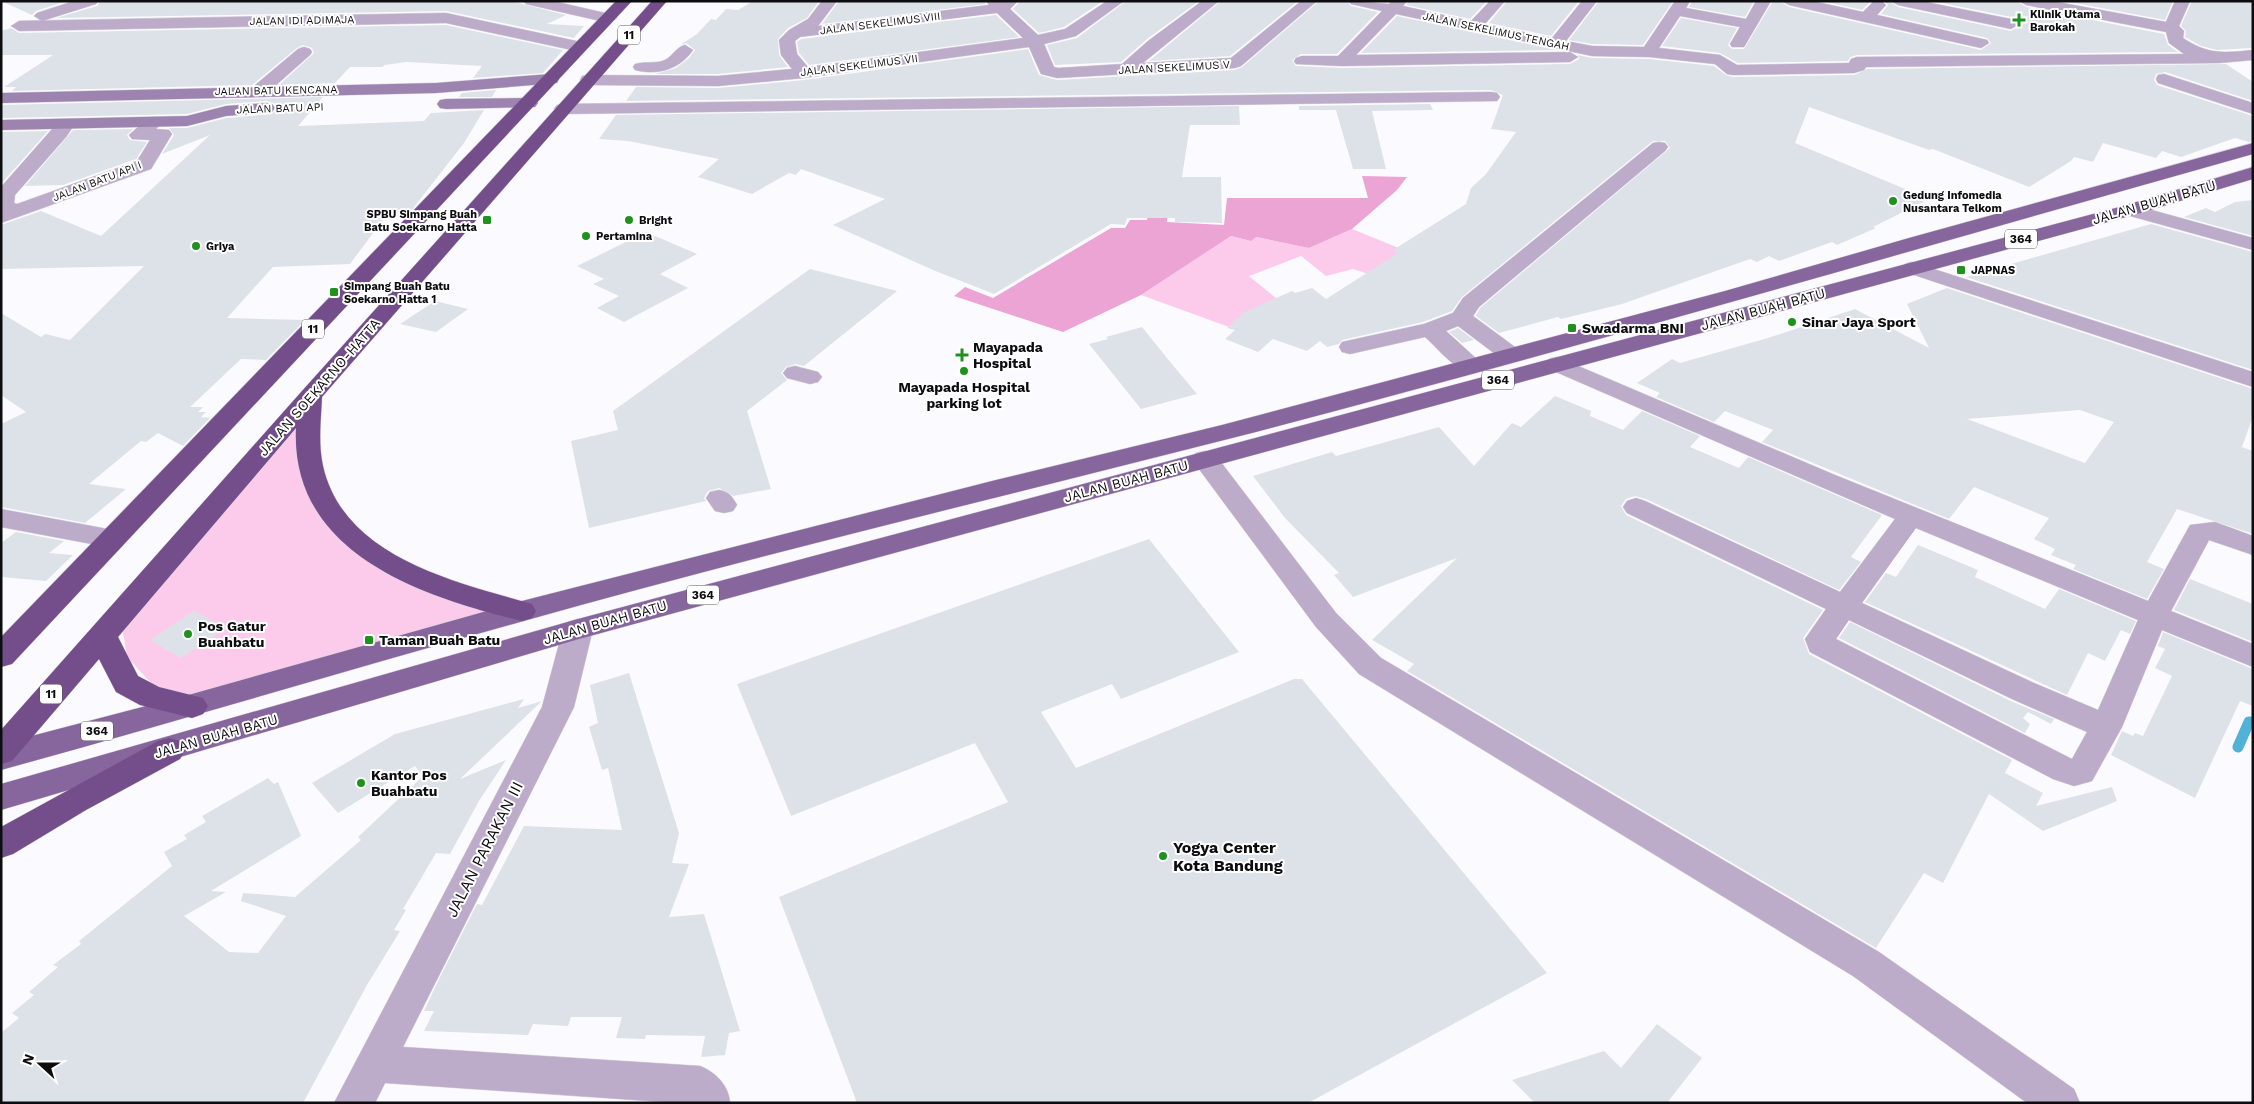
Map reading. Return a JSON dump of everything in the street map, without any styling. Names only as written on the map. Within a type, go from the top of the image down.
[{"type":"highway","name":"JALAN SOEKARNO-HATTA","points":[[1,752],[310,396],[660,1]]},
{"type":"highway","name":"11","points":[[1,656],[617,10]]},
{"type":"highway","points":[[310,396],[308,451],[313,475],[323,499],[338,521],[359,543],[390,565],[428,584],[473,600],[522,611]]},
{"type":"highway","points":[[103,636],[127,684],[151,697],[192,706]]},
{"type":"highway","points":[[1,844],[74,801],[169,750]]},
{"type":"main road","name":"JALAN BUAH BATU","points":[[1,798],[578,629],[1205,459],[1235,440],[1472,366],[1733,296],[2253,148]]},
{"type":"main road","points":[[2230,153],[2253,162]]},
{"type":"main road","name":"JALAN BUAH BATU","points":[[1,757],[192,706],[522,611],[996,488],[1235,440],[1557,364],[2130,210],[2253,173]]},
{"type":"street","name":"JALAN IDI ADIMAJA","points":[[91,1],[18,24],[19,26],[446,18],[581,47]]},
{"type":"street","points":[[531,1],[617,10]]},
{"type":"street","points":[[566,1],[617,10]]},
{"type":"street","points":[[804,73],[790,55],[787,40],[813,22],[830,1]]},
{"type":"street","name":"JALAN SEKELIMUS VII","points":[[594,74],[718,81],[804,73],[1035,41],[1070,33],[1117,1]]},
{"type":"street","points":[[1127,69],[1154,44],[1212,1]]},
{"type":"street","name":"JALAN SEKELIMUS V","points":[[1035,41],[1047,70],[1051,72],[1235,63],[1310,1]]},
{"type":"street","name":"JALAN SEKELIMUS TENGAH","points":[[1356,1],[1396,5],[1475,26],[1604,53],[1643,52],[1720,60],[1733,70],[1854,68],[1858,66],[1857,62],[2219,58]]},
{"type":"street","points":[[1475,26],[1498,1]]},
{"type":"street","points":[[1556,44],[1590,1]]},
{"type":"street","points":[[1738,44],[1764,1]]},
{"type":"street","points":[[1789,1],[1981,43]]},
{"type":"street","points":[[1866,17],[1880,1]]},
{"type":"street","points":[[1898,1],[2011,24]]},
{"type":"street","points":[[1975,17],[1987,1]]},
{"type":"street","points":[[2026,1],[2171,28],[2176,31],[2175,40],[2180,45],[2191,50],[2253,65]]},
{"type":"street","points":[[2121,19],[2129,1]]},
{"type":"street","points":[[2171,28],[2183,1]]},
{"type":"street","points":[[387,4],[446,18]]},
{"type":"street","points":[[1002,4],[1035,41]]},
{"type":"street","name":"JALAN SEKELIMUS VIII","points":[[795,33],[1002,4]]},
{"type":"street","points":[[1342,60],[1396,5]]},
{"type":"street","points":[[1643,52],[1679,6],[1749,24]]},
{"type":"street","points":[[167,22],[210,7]]},
{"type":"street","points":[[594,74],[672,64],[677,61],[685,50]]},
{"type":"street","points":[[260,90],[304,52]]},
{"type":"street","points":[[1302,61],[1533,58],[1604,53]]},
{"type":"street","points":[[2219,58],[2253,55]]},
{"type":"street","name":"JALAN BATU KENCANA","points":[[1,98],[260,90],[436,88],[551,79]]},
{"type":"street","points":[[2164,79],[2253,108]]},
{"type":"street","points":[[563,110],[1491,97]]},
{"type":"street","name":"JALAN BATU API","points":[[1,124],[187,121],[246,108],[530,103]]},
{"type":"street","name":"JALAN BATU API I","points":[[9,214],[144,165],[163,134],[138,135],[154,122]]},
{"type":"street","points":[[9,214],[4,206],[6,194],[66,124]]},
{"type":"street","points":[[1350,347],[1430,330],[1461,318],[1471,303],[1659,147]]},
{"type":"street","points":[[2130,210],[2253,244]]},
{"type":"street","points":[[1912,268],[2253,380]]},
{"type":"street","points":[[1461,318],[1511,355]]},
{"type":"street","points":[[1430,330],[1472,366]]},
{"type":"street","points":[[1557,364],[1911,516],[2253,656]]},
{"type":"street","points":[[1205,459],[1326,620],[1370,666],[1866,964],[2060,1103]]},
{"type":"street","points":[[1636,507],[2023,691],[2106,727]]},
{"type":"street","points":[[1911,516],[1847,606],[1820,639],[1820,644],[1826,649],[2064,770],[2074,773],[2081,772],[2106,727],[2154,616],[2200,531],[2215,531],[2253,546]]},
{"type":"street","points":[[1,518],[113,538]]},
{"type":"street","name":"JALAN PARAKAN III","points":[[354,1103],[558,707],[578,629]]},
{"type":"street","points":[[374,1064],[700,1085],[710,1099],[710,1103]]},
{"type":"shaded area","points":[[1362,176],[1407,177],[1397,190],[1352,229],[1309,248],[1256,237],[1251,241],[1231,236],[1141,295],[1063,332],[954,296],[965,287],[993,298],[1111,228],[1125,228],[1130,220],[1147,220],[1149,208],[1168,208],[1167,222],[1224,225],[1227,198],[1368,198]]},
{"type":"shaded area","points":[[1352,229],[1475,279],[1387,280],[1353,269],[1326,276],[1301,256],[1249,276],[1298,316],[1251,335],[1141,295],[1231,236],[1251,241],[1255,237],[1309,248]]},
{"type":"shaded area","points":[[305,407],[333,523],[511,618],[189,703],[151,683],[127,657],[121,620]]},
{"type":"building","points":[[1,1],[67,1],[36,11],[32,15]]},
{"type":"building","points":[[100,1],[511,1],[566,15],[547,24],[584,26],[574,38],[446,11],[56,18],[97,6]]},
{"type":"building","points":[[753,1],[819,1],[807,18],[788,28],[778,39],[779,55],[788,67],[718,74],[655,74],[676,68],[689,58],[695,50],[686,43],[680,45],[697,34],[711,19],[716,20],[726,9],[738,10]]},
{"type":"building","points":[[839,1],[984,1],[986,4],[822,24]]},
{"type":"building","points":[[1020,1],[1103,1],[1064,27],[1039,33],[1013,9]]},
{"type":"building","points":[[1126,1],[1199,1],[1147,39],[1121,62],[1055,65],[1047,45],[1077,38]]},
{"type":"building","points":[[1221,1],[1298,1],[1230,56],[1149,61]]},
{"type":"building","points":[[1319,1],[1347,1],[1351,6],[1378,12],[1337,54],[1301,54],[1292,60],[1296,66],[1342,68],[1570,64],[1579,59],[1578,55],[1592,58],[1649,59],[1714,66],[1726,75],[1733,77],[1854,75],[1867,69],[2226,64],[2253,82],[2253,101],[2165,72],[2156,74],[2154,80],[2157,85],[2253,116],[2253,141],[2249,142],[2235,138],[2181,157],[2162,151],[2156,158],[2103,143],[2093,162],[2074,157],[2071,161],[2029,187],[1933,149],[1929,150],[1809,107],[1795,143],[1929,199],[1873,227],[1876,228],[1837,245],[1832,242],[1779,261],[1769,256],[1757,262],[1750,259],[1622,304],[1561,319],[1558,317],[1499,333],[1476,316],[1480,308],[1670,148],[1665,141],[1653,141],[1462,297],[1452,311],[1423,322],[1342,340],[1339,344],[1327,347],[1320,341],[1307,351],[1273,339],[1258,352],[1225,339],[1235,330],[1227,328],[1245,312],[1292,291],[1295,293],[1312,288],[1326,299],[1398,253],[1393,250],[1466,204],[1471,188],[1486,174],[1516,132],[1491,129],[1503,95],[1491,90],[626,101],[636,87],[718,88],[804,80],[1028,49],[1039,75],[1057,80],[1235,70],[1242,67]]},
{"type":"building","points":[[1409,1],[1487,1],[1470,19],[1406,5]]},
{"type":"building","points":[[1507,1],[1579,1],[1551,36],[1489,23]]},
{"type":"building","points":[[1599,1],[1673,1],[1643,45],[1592,44],[1569,40]]},
{"type":"building","points":[[1692,1],[1754,1],[1745,17],[1689,7]]},
{"type":"building","points":[[1773,1],[1780,1],[1789,7],[1981,50],[1991,43],[1987,38],[1881,14],[1888,5],[1884,1],[1889,1],[1898,7],[2011,31],[2021,25],[2011,17],[1932,1],[2017,1],[2026,7],[2164,34],[2168,45],[2178,52],[1857,55],[1850,57],[1848,61],[1738,63],[1720,53],[1662,46],[1681,18],[1737,28],[1728,45],[1732,49],[1744,49]]},
{"type":"building","points":[[1822,1],[1871,1],[1862,10]]},
{"type":"building","points":[[2064,1],[2173,1],[2165,20]]},
{"type":"building","points":[[2192,1],[2253,1],[2253,48],[2217,50],[2201,46],[2185,37],[2186,31],[2181,26]]},
{"type":"building","points":[[996,15],[1019,37],[809,65],[799,53],[797,42],[801,39]]},
{"type":"building","points":[[1397,16],[1557,50],[1361,53]]},
{"type":"building","points":[[446,25],[563,50],[543,73],[473,78],[482,66],[406,62],[382,67],[350,67],[335,83],[279,85],[314,53],[312,48],[303,45],[252,85],[12,91],[16,87],[4,87],[53,55],[1,55],[1,31],[11,28],[19,33]]},
{"type":"building","points":[[496,90],[492,97],[459,97],[462,93]]},
{"type":"building","points":[[323,97],[298,126],[424,121],[431,113],[484,110],[464,143],[411,211],[402,217],[385,217],[350,264],[273,267],[227,318],[305,320],[266,360],[241,359],[190,407],[203,407],[198,412],[206,412],[201,417],[210,418],[183,446],[158,433],[146,442],[141,441],[89,484],[126,489],[85,523],[1,507],[1,424],[26,412],[1,395],[1,313],[41,337],[45,334],[70,340],[144,266],[1,269],[1,225],[41,211],[101,236],[210,135],[162,154],[174,135],[169,128],[187,128],[226,118],[272,114],[277,108],[274,103],[266,101],[226,104],[187,114],[1,118],[1,105]]},
{"type":"building","points":[[1430,104],[1433,110],[1372,111],[1386,169],[1353,169],[1336,110],[1299,110],[1299,106]]},
{"type":"building","points":[[1239,106],[1240,125],[1190,125],[1182,177],[1221,177],[1222,223],[1175,222],[1175,218],[1127,218],[1125,225],[1111,224],[994,294],[933,270],[833,225],[885,199],[801,169],[796,175],[789,173],[752,194],[698,177],[719,159],[628,141],[599,139],[616,115]]},
{"type":"building","points":[[133,129],[127,135],[130,140],[147,142],[136,159],[63,185],[25,186],[73,130]]},
{"type":"building","points":[[48,131],[1,184],[1,132]]},
{"type":"building","points":[[2253,200],[2253,236],[2184,217],[2206,208],[2215,212],[2235,202]]},
{"type":"building","points":[[2151,224],[2253,252],[2253,370],[1966,277]]},
{"type":"building","points":[[646,232],[697,254],[660,274],[688,288],[624,322],[597,308],[619,296],[593,284],[604,279],[577,266]]},
{"type":"building","points":[[810,269],[897,291],[804,366],[795,364],[786,367],[781,373],[787,380],[747,411],[771,489],[733,496],[719,488],[708,491],[704,498],[706,501],[589,528],[571,441],[618,430],[613,411]]},
{"type":"building","points":[[1947,288],[2253,389],[2253,416],[2242,447],[2253,451],[2253,534],[2177,509],[2147,562],[2164,569],[2147,599],[2073,569],[2076,565],[2051,555],[2055,549],[2034,539],[2049,518],[1974,487],[1949,519],[1762,442],[1773,430],[1725,411],[1714,422],[1656,397],[1660,393],[1637,383],[1672,359],[1680,363],[1768,338],[1855,309],[1929,348],[1907,304]],"holes":[[[2080,410],[2114,422],[2085,463],[1967,419]]]},
{"type":"building","points":[[435,301],[468,309],[436,332],[400,324]]},
{"type":"building","points":[[1142,327],[1197,394],[1141,409],[1089,344]]},
{"type":"building","points":[[1458,328],[1474,340],[1462,343],[1449,332]]},
{"type":"building","points":[[1555,396],[1591,411],[1590,416],[1623,430],[1642,411],[1700,436],[1690,447],[1739,468],[1748,457],[1882,515],[1851,557],[1861,562],[1839,590],[1646,499],[1635,496],[1626,499],[1621,506],[1626,515],[1823,610],[1803,638],[1809,654],[2012,760],[2005,773],[2043,793],[2036,806],[2112,787],[2117,801],[2043,831],[1989,794],[1943,883],[1924,873],[1876,948],[1407,671],[1414,664],[1372,640],[1457,558],[1353,597],[1334,575],[1339,573],[1285,518],[1253,476],[1332,452],[1336,456],[1439,427],[1474,466],[1512,423],[1521,427]]},
{"type":"building","points":[[16,532],[64,541],[49,553],[73,555],[46,581],[1,577],[1,543]]},
{"type":"building","name":"Yogya Center Kota Bandung","points":[[1149,539],[1239,652],[1121,699],[1112,684],[1041,712],[1076,768],[1294,679],[1302,679],[1547,973],[1308,1103],[857,1103],[779,897],[1008,802],[975,743],[791,816],[737,684]]},
{"type":"building","points":[[1918,545],[1978,570],[1975,577],[2045,609],[2059,589],[2136,621],[2130,634],[2121,630],[2105,661],[2088,653],[2067,695],[1865,602],[1886,573],[1896,577]]},
{"type":"building","points":[[2190,579],[2253,604],[2253,642],[2174,610]]},
{"type":"building","name":"Pos Gatur Buahbatu","points":[[194,611],[226,628],[181,658],[150,640]]},
{"type":"building","points":[[1850,622],[2011,701],[2054,719],[2051,724],[2028,712],[2023,718],[2030,724],[2025,733],[1839,638]]},
{"type":"building","points":[[2163,632],[2253,669],[2253,706],[2240,701],[2195,798],[2111,755],[2122,731],[2133,736],[2135,733],[2143,736],[2172,676],[2155,668],[2165,649],[2158,646]]},
{"type":"building","points":[[629,673],[679,833],[672,863],[689,864],[669,917],[704,914],[740,1031],[729,1033],[725,1055],[701,1057],[705,1036],[646,1035],[645,1039],[616,1038],[622,1017],[571,1017],[568,1026],[533,1024],[528,1035],[424,1031],[434,1011],[424,1011],[440,977],[477,904],[482,905],[524,826],[622,830],[608,768],[602,770],[589,727],[598,723],[590,685]]},
{"type":"building","points":[[524,699],[518,708],[542,701],[460,779],[506,760],[479,801],[450,854],[436,853],[403,909],[406,910],[394,930],[400,931],[367,985],[303,1103],[1,1103],[1,1033],[19,1018],[12,1013],[34,995],[29,992],[58,967],[53,965],[81,944],[79,941],[172,866],[164,852],[187,839],[184,835],[206,822],[202,816],[268,778],[274,784],[278,782],[301,836],[211,891],[226,892],[184,916],[229,952],[258,953],[286,916],[241,901],[243,893],[295,897],[361,840],[358,837],[423,776],[415,766],[338,813],[312,783],[395,734]]},
{"type":"building","points":[[1657,1024],[1702,1058],[1667,1103],[1535,1103],[1512,1080],[1604,1051],[1621,1068]]},
{"type":"waterway","points":[[2238,747],[2249,722],[2253,722]]},
{"type":"place","name":"Klinik Utama Barokah","points":[[2019,20]]},
{"type":"place","name":"Gedung Infomedia Nusantara Telkom","points":[[1893,201]]},
{"type":"place","name":"SPBU Simpang Buah Batu Soekarno Hatta","points":[[487,220]]},
{"type":"place","name":"Bright","points":[[629,220]]},
{"type":"place","name":"Pertamina","points":[[586,236]]},
{"type":"place","name":"Griya","points":[[196,246]]},
{"type":"place","name":"JAPNAS","points":[[1961,270]]},
{"type":"place","name":"Simpang Buah Batu Soekarno Hatta 1","points":[[334,292]]},
{"type":"place","name":"Sinar Jaya Sport","points":[[1792,322]]},
{"type":"place","name":"Swadarma BNI","points":[[1572,328]]},
{"type":"place","name":"Mayapada Hospital","points":[[962,355]]},
{"type":"place","name":"Mayapada Hospital parking lot","points":[[964,371]]},
{"type":"place","name":"Pos Gatur Buahbatu","points":[[188,634]]},
{"type":"place","name":"Taman Buah Batu","points":[[369,640]]},
{"type":"place","name":"Kantor Pos Buahbatu","points":[[361,783]]},
{"type":"place","name":"Yogya Center Kota Bandung","points":[[1163,856]]}]
